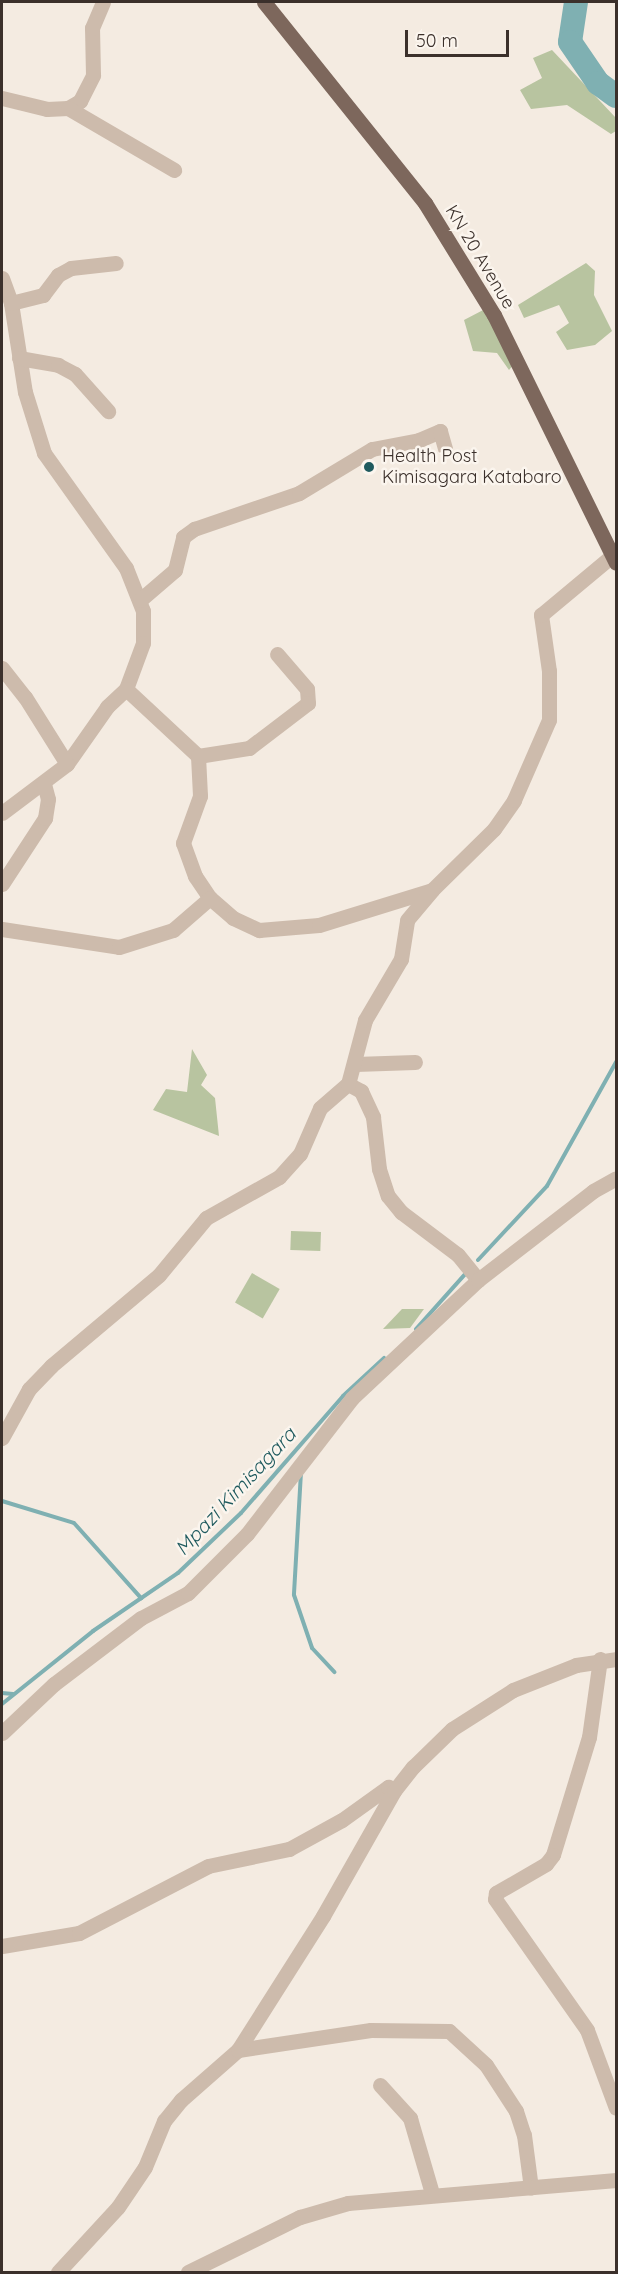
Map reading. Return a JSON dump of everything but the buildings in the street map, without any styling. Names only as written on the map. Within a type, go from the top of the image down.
[{"type":"main road","name":"KN 20 Avenue","points":[[264,2],[425,203],[494,315],[615,559]]},
{"type":"street","points":[[2,98],[47,109],[68,108],[80,100],[93,75],[92,28],[103,2]]},
{"type":"street","points":[[68,108],[174,171]]},
{"type":"street","points":[[11,303],[43,295],[58,275],[71,268],[116,263]]},
{"type":"street","points":[[2,278],[11,303],[19,358],[44,453],[126,568],[140,600],[143,643],[126,689],[107,707],[67,764],[44,784],[2,813]]},
{"type":"street","points":[[19,358],[58,365],[75,374],[108,411]]},
{"type":"street","points":[[140,600],[175,570],[183,537],[194,529],[299,493],[372,449],[419,440],[440,431],[445,449]]},
{"type":"street","points":[[2,1438],[29,1389],[51,1366],[159,1275],[206,1218],[279,1177],[300,1154],[320,1108],[348,1084],[355,1064],[364,1020],[401,959],[407,920],[432,890],[504,816],[547,726],[550,689],[541,622],[544,609],[615,559]]},
{"type":"street","points":[[198,756],[249,748],[308,703],[307,689],[277,654]]},
{"type":"street","points":[[2,668],[25,697],[67,764]]},
{"type":"street","points":[[126,689],[198,756],[200,796],[185,834],[184,851],[210,898],[245,926],[259,930],[286,930],[319,925],[432,890]]},
{"type":"street","points":[[2,884],[45,818],[48,799],[44,784]]},
{"type":"street","points":[[2,929],[119,947],[173,930],[210,898]]},
{"type":"street","points":[[355,1064],[415,1062]]},
{"type":"street","points":[[348,1084],[361,1091],[373,1117],[378,1169],[388,1196],[401,1212],[458,1254],[478,1280]]},
{"type":"street","points":[[2,1733],[54,1684],[141,1618],[188,1593],[247,1534],[352,1398],[478,1280],[592,1191],[616,1178]]},
{"type":"street","points":[[600,1659],[589,1737],[553,1855],[546,1864],[496,1893],[495,1899],[586,2030],[616,2108]]},
{"type":"street","points":[[58,2272],[118,2207],[145,2167],[164,2121],[181,2100],[238,2050],[323,1916],[394,1791],[452,1729],[482,1708],[542,1676],[600,1659],[616,1659]]},
{"type":"street","points":[[2,1946],[34,1944],[80,1933],[208,1866],[289,1849],[342,1820],[388,1786],[394,1791]]},
{"type":"street","points":[[238,2050],[371,2030],[449,2031],[486,2065],[516,2111],[524,2135],[531,2188]]},
{"type":"street","points":[[380,2085],[410,2118],[432,2193]]},
{"type":"street","points":[[188,2272],[300,2217],[348,2203],[432,2193],[531,2188],[616,2180]]},
{"type":"green space","points":[[552,50],[616,118],[616,131],[611,134],[567,105],[531,109],[520,90],[542,78],[533,58]]},
{"type":"green space","points":[[586,263],[595,271],[594,295],[612,331],[595,345],[567,350],[556,332],[569,323],[559,305],[524,318],[518,305]]},
{"type":"green space","points":[[487,308],[515,363],[509,370],[497,353],[473,351],[464,320]]},
{"type":"green space","points":[[192,1049],[207,1075],[201,1085],[215,1098],[219,1136],[153,1110],[166,1089],[187,1092]]},
{"type":"green space","points":[[291,1231],[321,1232],[320,1251],[290,1250]]},
{"type":"green space","points":[[252,1273],[280,1289],[263,1318],[235,1302]]},
{"type":"green space","points":[[402,1309],[424,1309],[410,1328],[383,1329]]},
{"type":"waterway","points":[[576,2],[570,42],[598,83],[616,96]]},
{"type":"waterway","name":"Mpazi Kimisagara","points":[[478,1260],[547,1186],[616,1062]]},
{"type":"waterway","name":"Mpazi Kimisagara","points":[[416,1329],[467,1272]]},
{"type":"waterway","name":"Mpazi Kimisagara","points":[[2,1704],[93,1631],[178,1573],[241,1513],[343,1396],[384,1358]]},
{"type":"waterway","points":[[301,1472],[294,1595],[312,1648],[334,1672]]},
{"type":"waterway","points":[[2,1501],[74,1523],[141,1598]]},
{"type":"waterway","points":[[2,1693],[13,1694]]},
{"type":"place","name":"Health Post Kimisagara Katabaro","points":[[369,467]]}]
